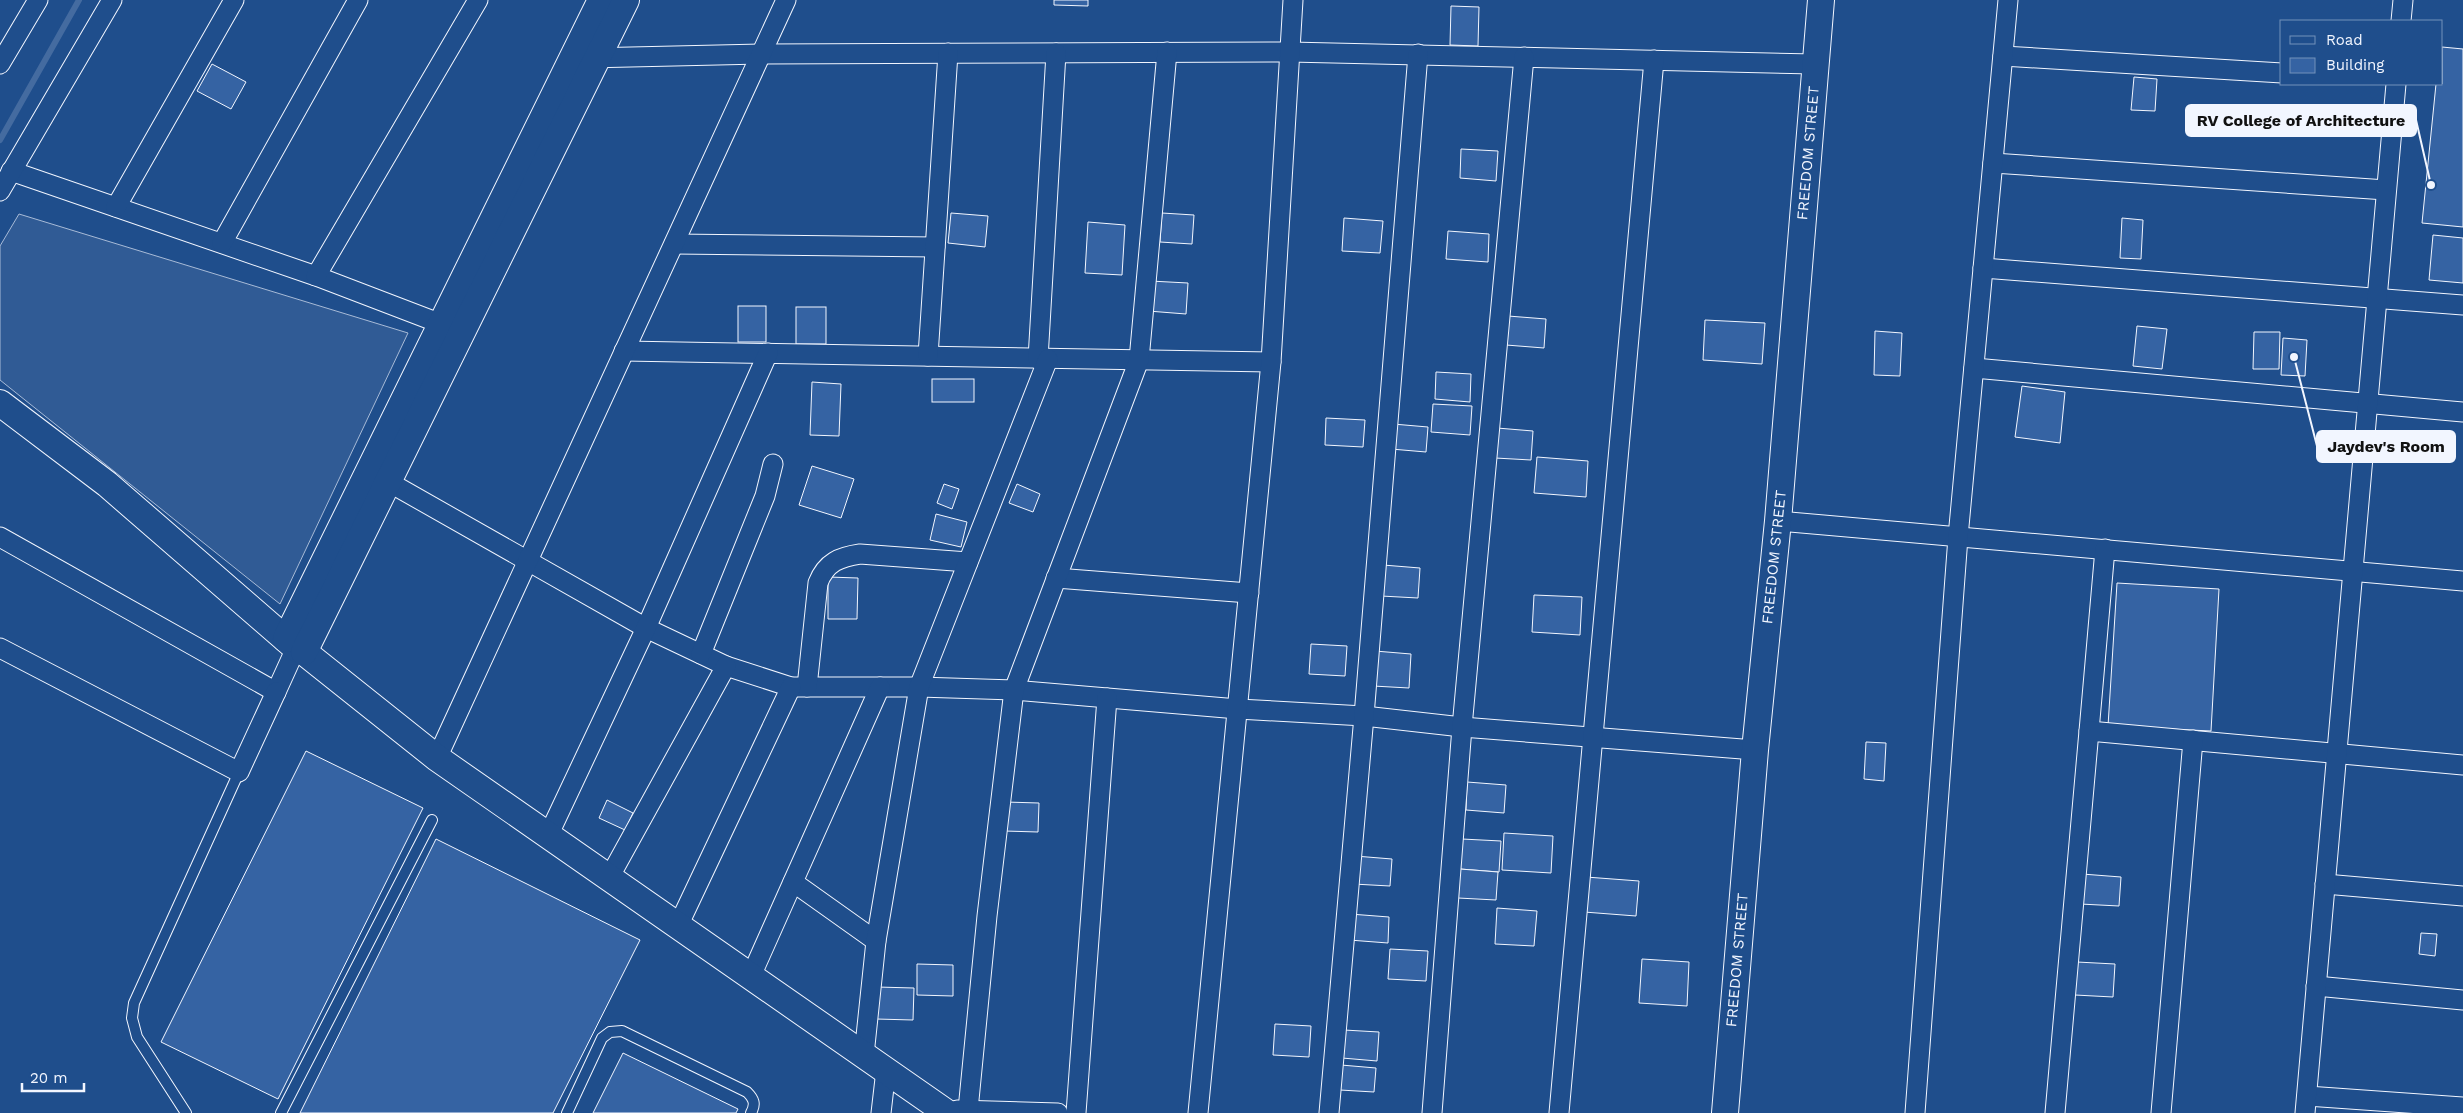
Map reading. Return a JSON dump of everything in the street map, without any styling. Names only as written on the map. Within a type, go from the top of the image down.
[{"type":"street","points":[[0,64],[38,0]]},
{"type":"street","points":[[0,192],[112,0]]},
{"type":"street","points":[[116,207],[234,0]]},
{"type":"street","points":[[222,243],[358,0]]},
{"type":"street","points":[[316,276],[478,0]]},
{"type":"street","points":[[585,58],[601,0]]},
{"type":"street","points":[[0,648],[239,772],[295,646],[585,58],[626,0]]},
{"type":"street","points":[[437,758],[786,0]]},
{"type":"street","points":[[1198,1113],[1271,362],[1292,0]]},
{"type":"street","name":"FREEDOM STREET","points":[[1725,1113],[1754,750],[1778,521],[1821,0]]},
{"type":"street","points":[[1915,1113],[1958,537],[2008,0]]},
{"type":"street","points":[[2401,20],[2403,0]]},
{"type":"street","points":[[952,1111],[987,916],[1014,690],[1139,360],[1166,52]]},
{"type":"street","points":[[585,58],[761,54],[1290,52],[1816,64]]},
{"type":"street","points":[[928,356],[948,53]]},
{"type":"street","points":[[864,1055],[876,941],[919,687],[968,562],[1043,359],[1056,53]]},
{"type":"street","points":[[1329,1113],[1364,716],[1418,54]]},
{"type":"street","points":[[2003,56],[2280,74]]},
{"type":"street","points":[[1432,1113],[1462,727],[1524,57]]},
{"type":"street","points":[[1559,1113],[1654,60]]},
{"type":"street","points":[[2396,85],[2306,1104],[2463,1107]]},
{"type":"street","points":[[1993,163],[2386,190]]},
{"type":"street","points":[[11,171],[316,276],[452,328]]},
{"type":"street","points":[[674,244],[935,247]]},
{"type":"street","points":[[1983,268],[2463,305]]},
{"type":"street","points":[[624,351],[1271,362]]},
{"type":"street","points":[[548,836],[646,628],[768,353]]},
{"type":"street","points":[[1974,368],[2463,412]]},
{"type":"street","points":[[0,403],[107,484],[295,646],[437,758],[886,1070],[952,1111],[1058,1113]]},
{"type":"street","points":[[701,654],[765,496],[773,464]]},
{"type":"street","points":[[378,477],[646,628],[726,666],[799,687],[919,687],[1014,690],[1238,709],[1364,716],[1462,727],[1754,750]]},
{"type":"street","points":[[1778,521],[2463,581]]},
{"type":"street","points":[[0,537],[276,692]]},
{"type":"street","points":[[2055,1113],[2105,550]]},
{"type":"street","points":[[678,926],[799,687],[818,583],[822,573],[829,564],[842,556],[860,554],[968,562]]},
{"type":"street","points":[[1056,578],[1249,594]]},
{"type":"street","points":[[609,878],[726,666]]},
{"type":"street","points":[[751,976],[880,687]]},
{"type":"street","points":[[1076,1113],[1107,698]]},
{"type":"street","points":[[2088,731],[2463,765]]},
{"type":"street","points":[[2161,1113],[2193,740]]},
{"type":"street","points":[[793,882],[876,941]]},
{"type":"street","points":[[2325,884],[2463,896]]},
{"type":"street","points":[[2316,986],[2463,1000]]},
{"type":"street","points":[[881,1113],[886,1070]]},
{"type":"lane","points":[[186,1113],[137,1037],[132,1018],[134,1003],[239,772]]},
{"type":"lane","points":[[280,1113],[432,820]]},
{"type":"lane","points":[[567,1113],[602,1038],[610,1032],[622,1031],[747,1092],[752,1098],[754,1107],[751,1113]]},
{"type":"shaded area","points":[[19,214],[408,333],[280,604],[0,380],[0,246]]},
{"type":"building","points":[[1054,0],[1088,0],[1088,6],[1054,5]]},
{"type":"building","points":[[1451,6],[1479,7],[1478,46],[1450,45]]},
{"type":"building","points":[[2443,47],[2463,49],[2463,227],[2422,223],[2436,85],[2443,85]]},
{"type":"building","points":[[212,64],[246,82],[231,109],[197,91]]},
{"type":"building","points":[[2134,77],[2157,79],[2155,111],[2131,110]]},
{"type":"building","points":[[1461,149],[1498,151],[1496,181],[1460,178]]},
{"type":"building","points":[[951,213],[988,216],[985,247],[948,243]]},
{"type":"building","points":[[1162,213],[1194,215],[1192,244],[1160,242]]},
{"type":"building","points":[[1344,218],[1383,221],[1380,253],[1342,251]]},
{"type":"building","points":[[2122,218],[2143,220],[2141,259],[2120,258]]},
{"type":"building","points":[[1088,222],[1125,225],[1122,275],[1085,273]]},
{"type":"building","points":[[1448,231],[1489,234],[1488,262],[1446,259]]},
{"type":"building","points":[[2433,235],[2463,238],[2463,283],[2429,280]]},
{"type":"building","points":[[1150,281],[1188,283],[1186,314],[1148,311]]},
{"type":"building","points":[[738,306],[766,306],[766,342],[738,342]]},
{"type":"building","points":[[796,307],[826,307],[826,344],[796,344]]},
{"type":"building","points":[[1508,316],[1546,319],[1544,348],[1506,345]]},
{"type":"building","points":[[1705,320],[1765,323],[1762,364],[1703,360]]},
{"type":"building","points":[[2137,326],[2167,329],[2162,369],[2133,366]]},
{"type":"building","points":[[1875,331],[1902,333],[1900,376],[1874,375]]},
{"type":"building","points":[[2254,332],[2280,332],[2279,369],[2253,369]]},
{"type":"building","points":[[2283,338],[2307,340],[2305,376],[2281,375]]},
{"type":"building","points":[[1436,372],[1471,374],[1470,402],[1435,399]]},
{"type":"building","points":[[932,379],[974,379],[974,402],[932,402]]},
{"type":"building","points":[[812,382],[841,384],[839,436],[810,435]]},
{"type":"building","points":[[2022,386],[2065,392],[2060,443],[2015,437]]},
{"type":"building","points":[[1433,404],[1472,406],[1470,435],[1431,432]]},
{"type":"building","points":[[1326,418],[1365,420],[1363,447],[1325,445]]},
{"type":"building","points":[[1393,424],[1428,427],[1426,452],[1391,449]]},
{"type":"building","points":[[1497,428],[1533,431],[1531,460],[1495,458]]},
{"type":"building","points":[[1537,457],[1588,461],[1586,497],[1534,493]]},
{"type":"building","points":[[812,466],[854,479],[841,518],[799,505]]},
{"type":"building","points":[[944,484],[959,489],[952,509],[937,503]]},
{"type":"building","points":[[1017,484],[1040,494],[1033,512],[1009,503]]},
{"type":"building","points":[[936,514],[967,522],[961,547],[930,540]]},
{"type":"building","points":[[1383,565],[1420,568],[1418,598],[1381,596]]},
{"type":"building","points":[[828,577],[858,578],[857,619],[828,619]]},
{"type":"building","points":[[2117,583],[2219,589],[2211,731],[2108,726]]},
{"type":"building","points":[[1534,595],[1582,597],[1580,635],[1532,632]]},
{"type":"building","points":[[1311,644],[1347,646],[1345,676],[1309,674]]},
{"type":"building","points":[[1375,651],[1411,654],[1409,688],[1373,686]]},
{"type":"building","points":[[1866,742],[1886,743],[1884,781],[1864,779]]},
{"type":"building","points":[[306,751],[423,808],[278,1099],[161,1042]]},
{"type":"building","points":[[1467,782],[1506,785],[1504,813],[1466,810]]},
{"type":"building","points":[[607,800],[633,813],[625,830],[599,818]]},
{"type":"building","points":[[1005,802],[1039,803],[1038,832],[1004,831]]},
{"type":"building","points":[[1504,833],[1553,836],[1551,873],[1502,870]]},
{"type":"building","points":[[436,839],[640,940],[553,1113],[300,1113]]},
{"type":"building","points":[[1462,839],[1501,841],[1499,872],[1460,869]]},
{"type":"building","points":[[1355,856],[1392,859],[1390,886],[1353,884]]},
{"type":"building","points":[[1460,869],[1498,872],[1496,900],[1458,898]]},
{"type":"building","points":[[2082,874],[2121,877],[2119,906],[2080,904]]},
{"type":"building","points":[[1586,877],[1639,881],[1636,916],[1584,912]]},
{"type":"building","points":[[1497,908],[1537,911],[1534,946],[1495,944]]},
{"type":"building","points":[[1350,914],[1389,917],[1388,943],[1349,940]]},
{"type":"building","points":[[2421,933],[2437,934],[2435,956],[2419,954]]},
{"type":"building","points":[[1390,949],[1428,951],[1426,981],[1388,979]]},
{"type":"building","points":[[1642,959],[1689,962],[1687,1006],[1639,1003]]},
{"type":"building","points":[[2077,962],[2115,964],[2113,997],[2075,995]]},
{"type":"building","points":[[917,964],[953,965],[953,996],[917,995]]},
{"type":"building","points":[[877,987],[914,988],[913,1020],[876,1019]]},
{"type":"building","points":[[1275,1024],[1311,1026],[1309,1057],[1273,1055]]},
{"type":"building","points":[[1344,1030],[1379,1032],[1377,1061],[1342,1058]]},
{"type":"building","points":[[623,1053],[738,1109],[736,1113],[593,1113]]},
{"type":"building","points":[[1341,1065],[1376,1068],[1374,1092],[1340,1090]]},
{"type":"waterway","points":[[0,140],[79,0]]},
{"type":"place","name":"RV College of Architecture","points":[[2431,185]]},
{"type":"place","name":"Jaydev's Room","points":[[2294,357]]}]
